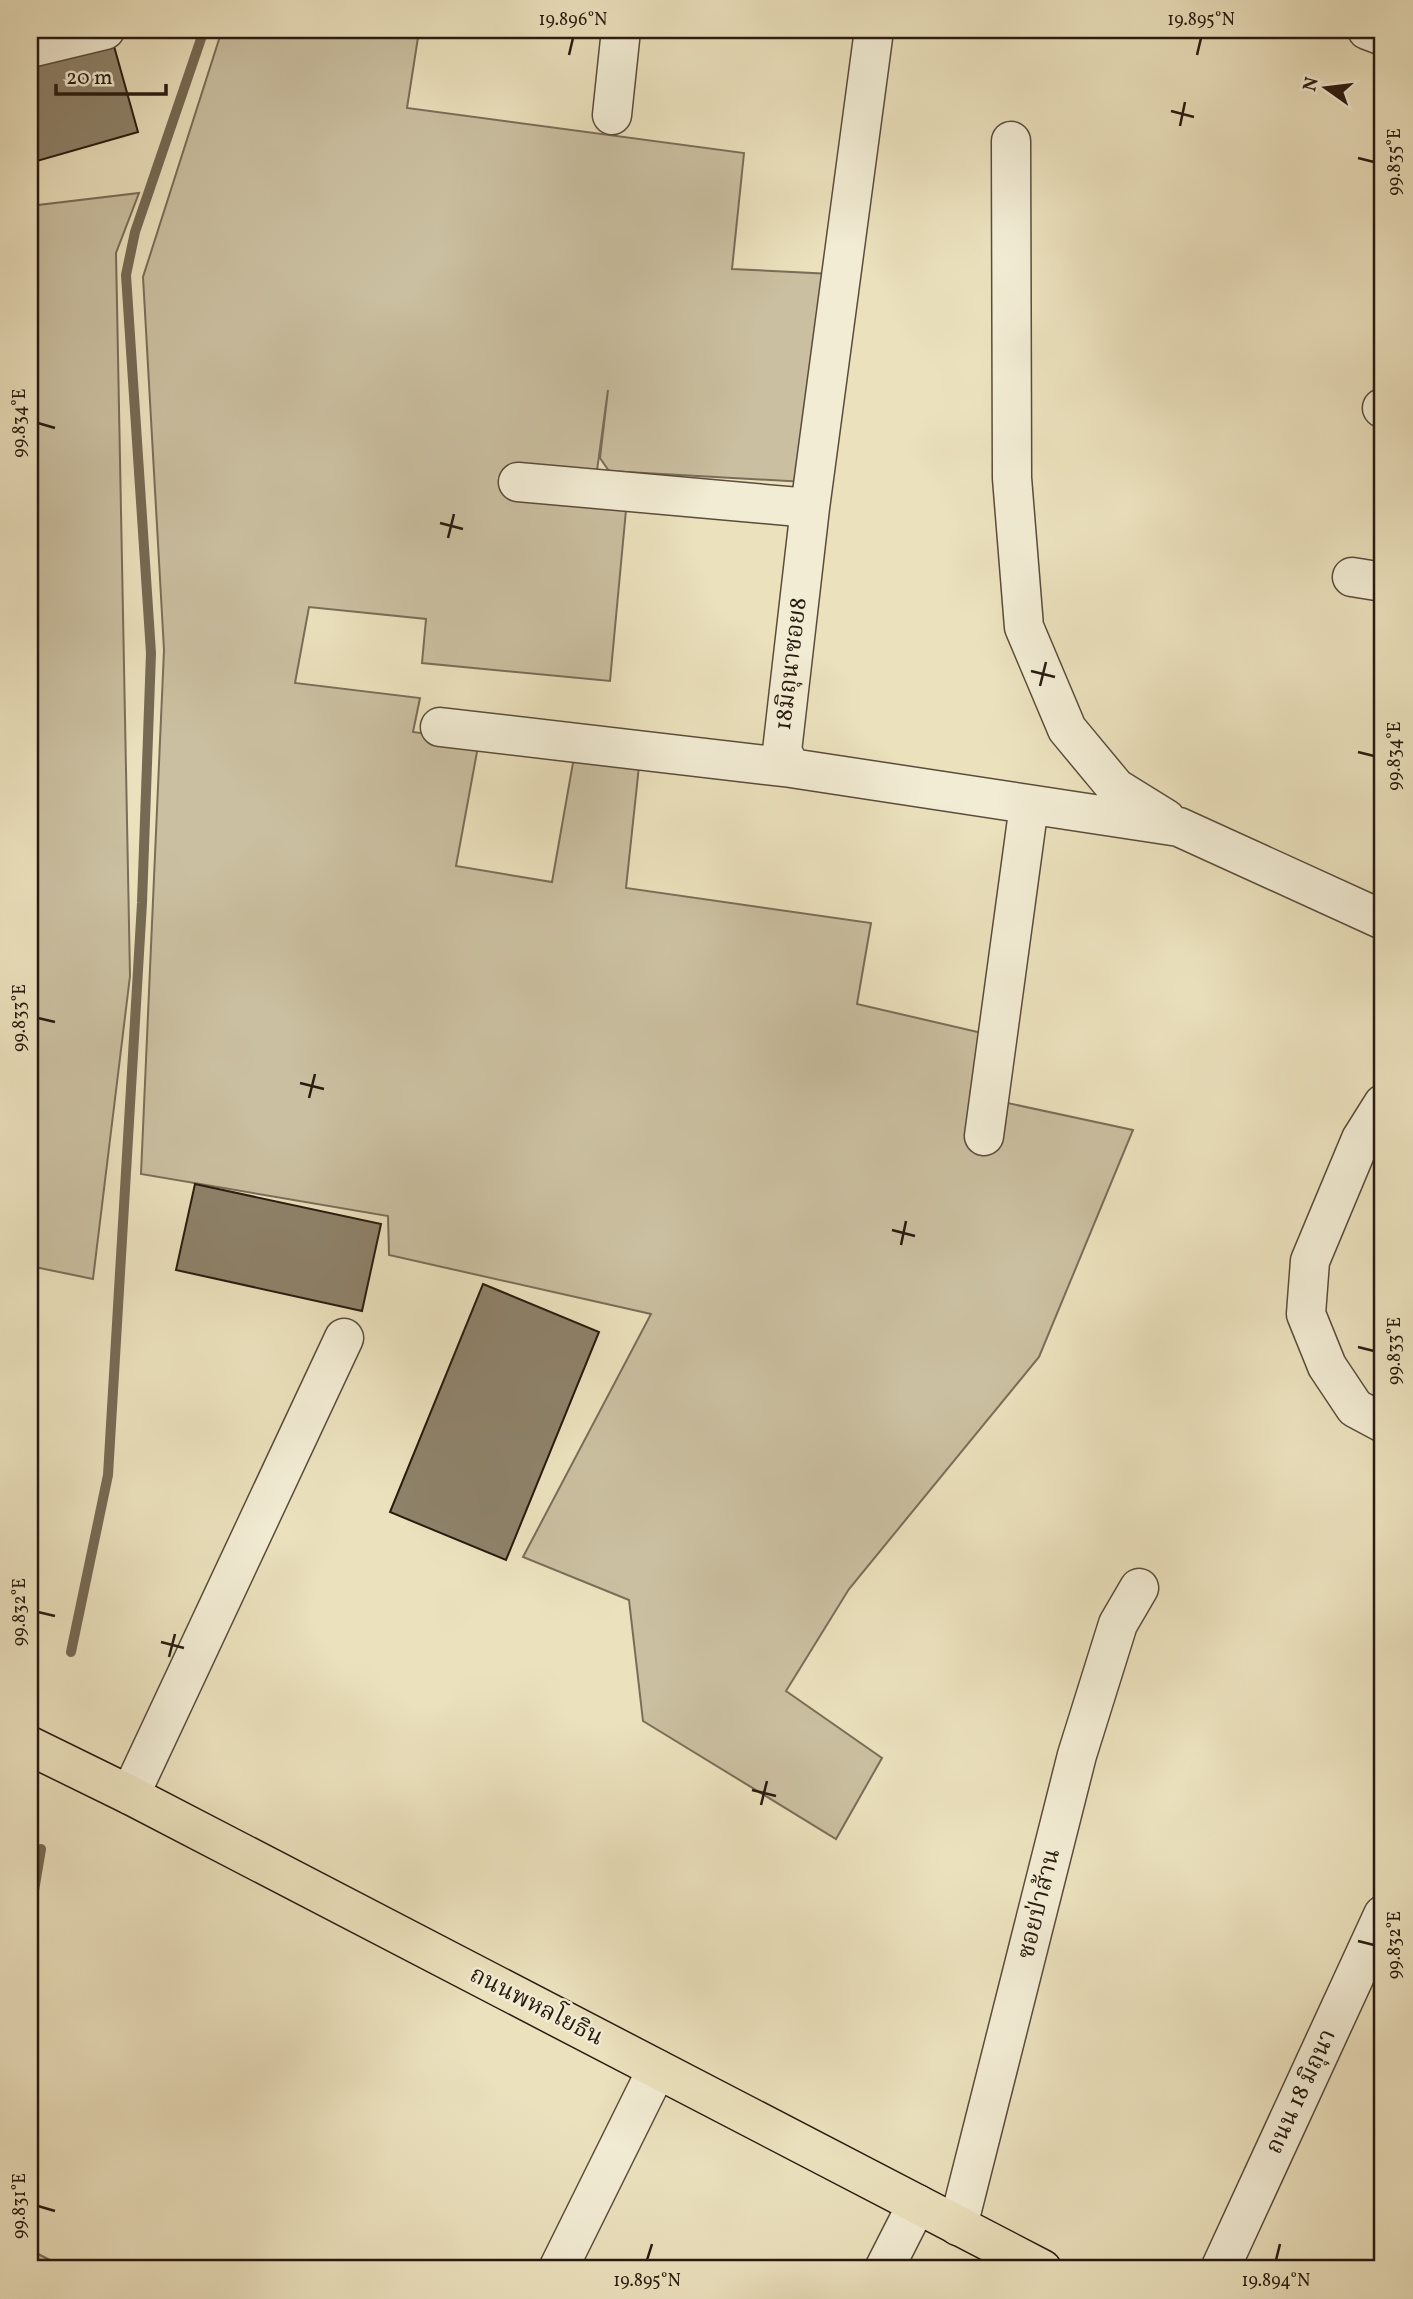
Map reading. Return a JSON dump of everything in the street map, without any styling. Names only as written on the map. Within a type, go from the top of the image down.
[{"type":"main road","name":"ถนนพหลโยธิน","points":[[30,1746],[130,1795],[1042,2269]]},
{"type":"street","points":[[612,115],[621,30]]},
{"type":"street","name":"18มิถุนาซอย8","points":[[874,30],[810,508],[782,751],[791,768],[1179,827],[1383,920]]},
{"type":"street","points":[[1367,30],[1383,36]]},
{"type":"street","points":[[30,48],[83,32]]},
{"type":"street","points":[[1011,141],[1012,478],[1024,627],[1067,729],[1116,788],[1179,827]]},
{"type":"street","points":[[518,482],[810,508]]},
{"type":"street","points":[[440,727],[791,768]]},
{"type":"street","points":[[984,1136],[1029,804]]},
{"type":"street","points":[[1369,1415],[1326,1366],[1306,1314],[1310,1261],[1361,1139],[1383,1104]]},
{"type":"street","points":[[130,1795],[344,1338]]},
{"type":"street","name":"ซอยป่าส้าน","points":[[958,2226],[1077,1755],[1118,1624],[1139,1588]]},
{"type":"street","name":"ถนน 18 มิถุนา","points":[[1220,2269],[1383,1914]]},
{"type":"street","points":[[558,2269],[657,2069]]},
{"type":"street","points":[[884,2269],[917,2204]]},
{"type":"shaded area","points":[[222,30],[419,31],[407,108],[744,153],[732,269],[832,274],[805,482],[609,471],[600,458],[608,390],[592,507],[626,510],[610,681],[422,663],[426,619],[309,607],[295,683],[420,698],[413,732],[479,741],[456,866],[552,882],[574,757],[639,766],[626,888],[871,923],[857,1004],[982,1033],[970,1095],[1133,1130],[1039,1357],[849,1589],[786,1691],[882,1758],[836,1839],[643,1721],[629,1600],[523,1557],[651,1314],[389,1255],[388,1216],[141,1174],[164,650],[143,277]]},
{"type":"shaded area","points":[[139,193],[116,253],[130,976],[93,1279],[30,1266],[30,206]]},
{"type":"shaded area","points":[[30,2250],[68,2269],[30,2269]]},
{"type":"building","points":[[112,39],[138,132],[30,163],[30,62]]},
{"type":"building","points":[[195,1184],[381,1224],[362,1311],[176,1270]]},
{"type":"building","points":[[483,1284],[599,1332],[506,1560],[390,1512]]},
{"type":"waterway","points":[[71,1652],[108,1475],[142,903],[151,653],[126,275],[135,232],[204,30]]},
{"type":"waterway","points":[[30,1915],[41,1849]]}]
